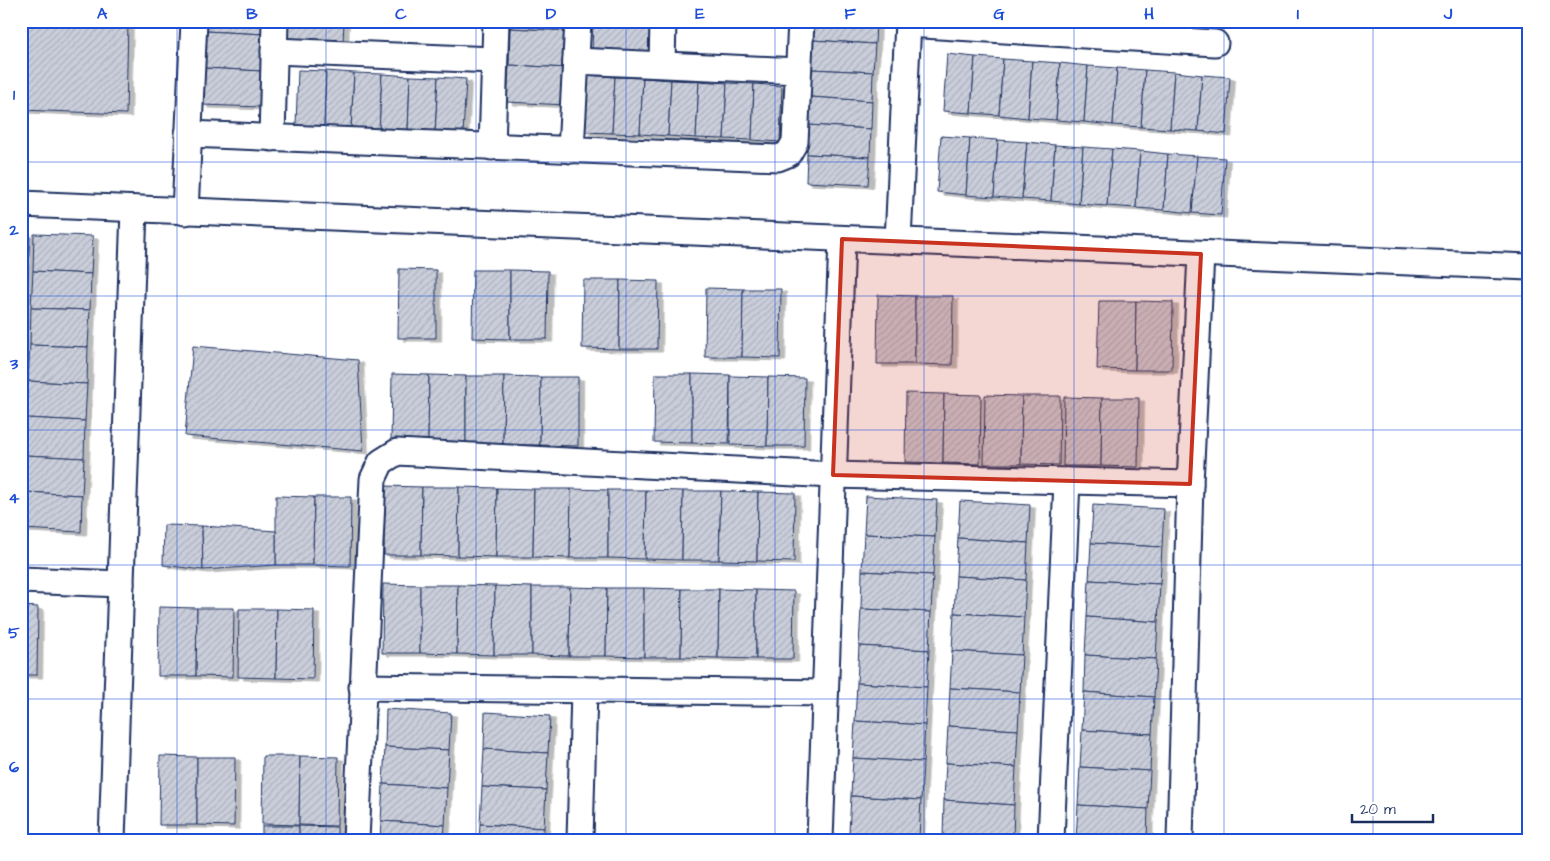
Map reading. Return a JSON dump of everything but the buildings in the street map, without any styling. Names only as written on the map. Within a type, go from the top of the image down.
[{"type":"street","points":[[184,212],[194,21]]},
{"type":"street","points":[[272,138],[275,21]]},
{"type":"street","points":[[492,147],[496,21]]},
{"type":"street","points":[[571,150],[578,21]]},
{"type":"street","points":[[662,64],[663,21]]},
{"type":"street","points":[[188,134],[778,158],[788,154],[795,142],[801,21]]},
{"type":"street","points":[[898,241],[908,23],[1104,29],[1215,43]]},
{"type":"street","points":[[274,51],[494,60]]},
{"type":"street","points":[[576,60],[798,71]]},
{"type":"street","points":[[21,204],[1529,267]]},
{"type":"street","points":[[112,840],[134,209]]},
{"type":"street","points":[[820,840],[842,239]]},
{"type":"street","points":[[1180,840],[1190,484],[1201,254]]},
{"type":"street","points":[[356,840],[373,479],[381,462],[397,452],[833,475],[1190,484]]},
{"type":"street","points":[[1051,840],[1067,481]]},
{"type":"street","points":[[21,580],[121,584]]},
{"type":"street","points":[[362,687],[826,693]]},
{"type":"street","points":[[580,840],[584,690]]},
{"type":"highlighted area","points":[[842,239],[1201,254],[1190,484],[833,475]]}]
